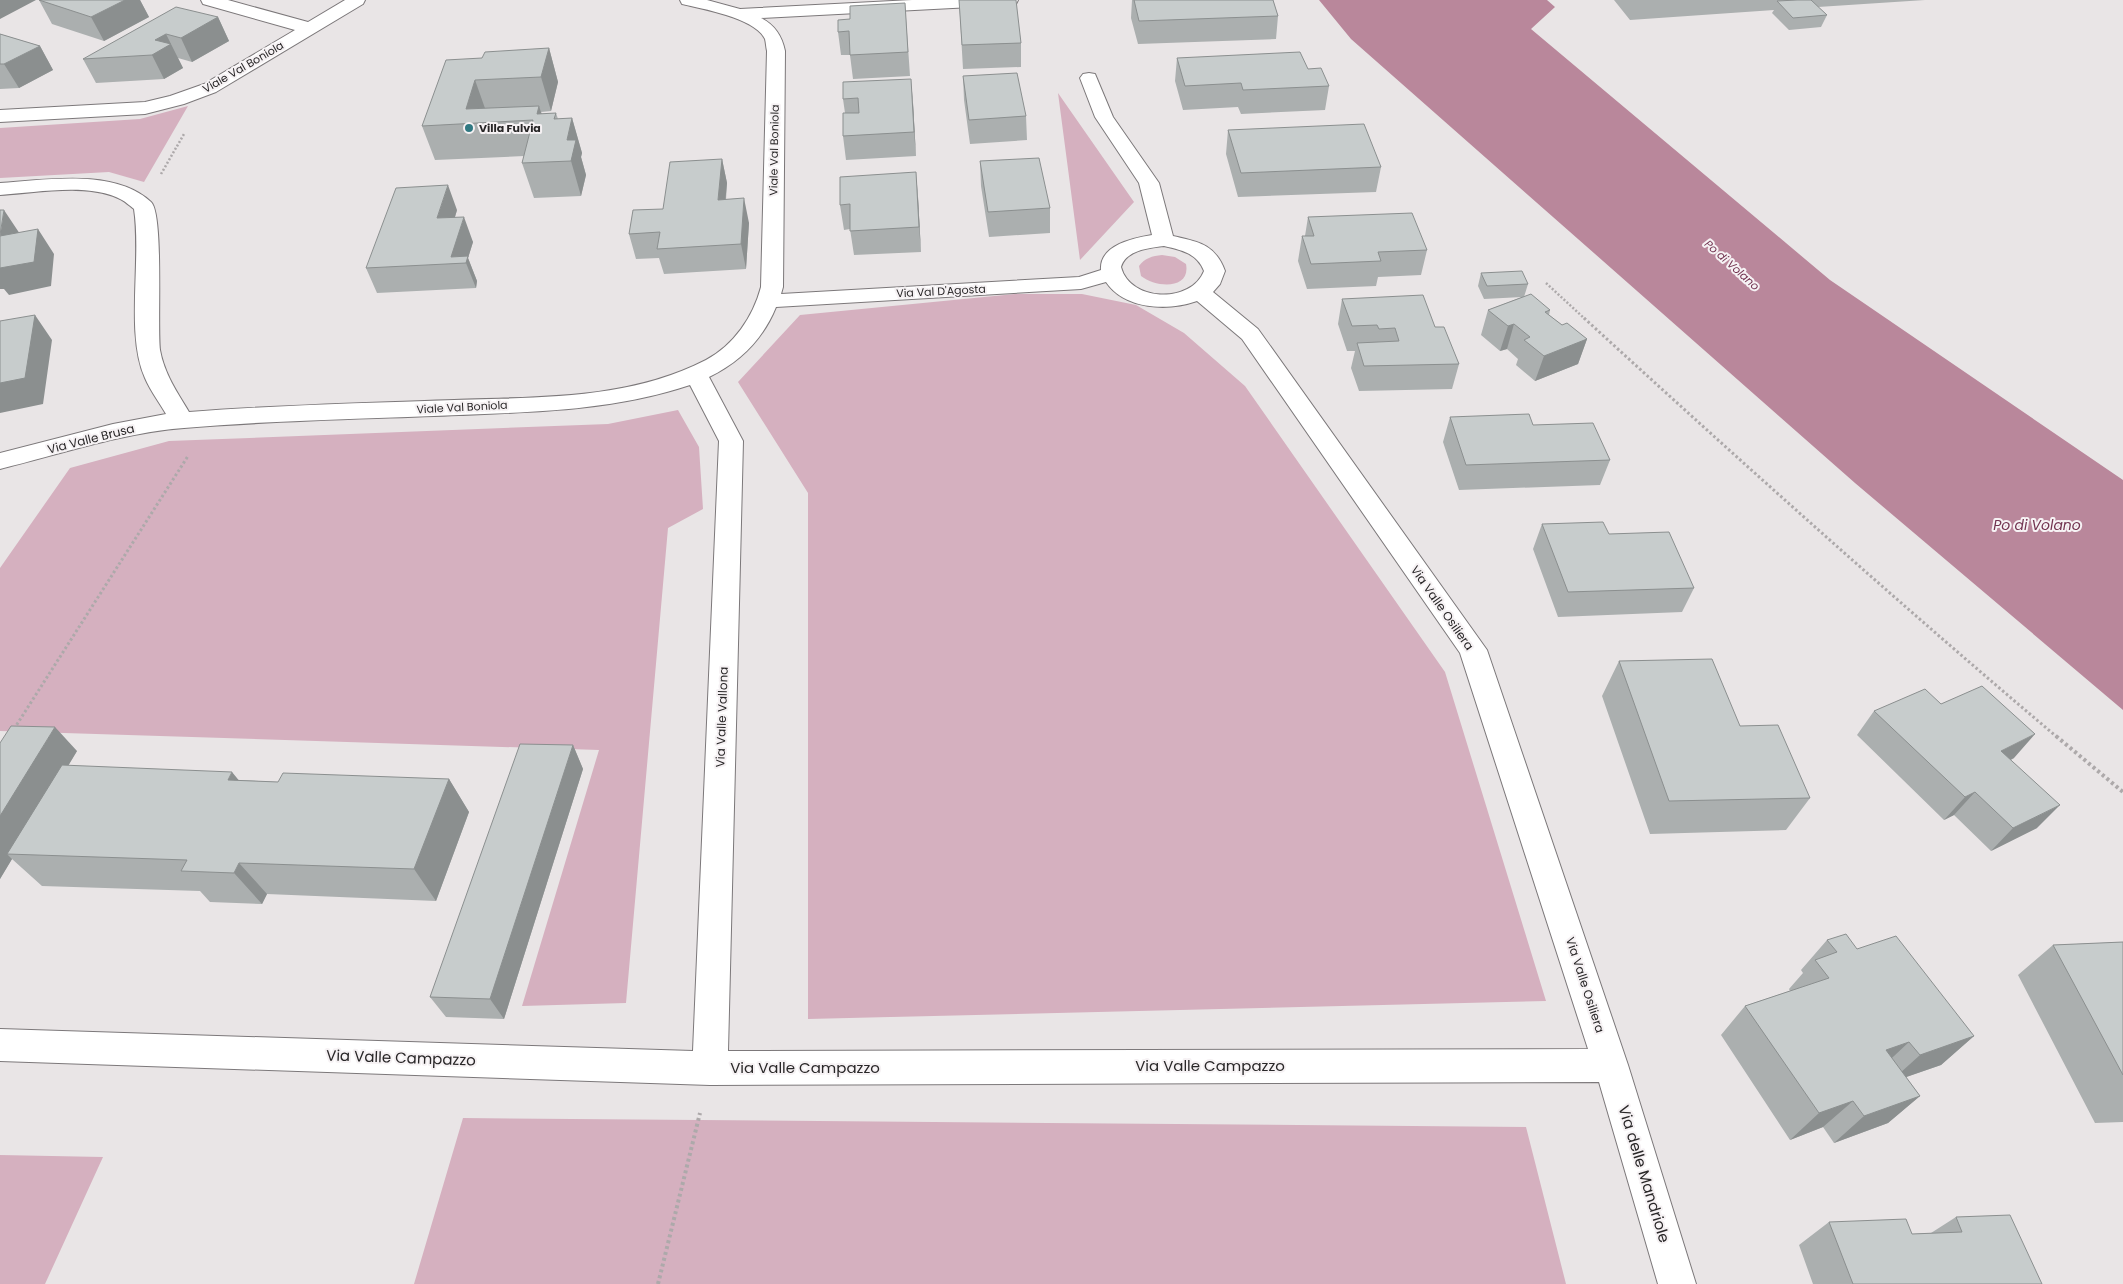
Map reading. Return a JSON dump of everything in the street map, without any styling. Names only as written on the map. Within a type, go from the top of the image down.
[{"type":"street","points":[[209,0],[309,28]]},
{"type":"street","name":"Viale Val Boniola","points":[[0,116],[146,108],[176,100],[210,88],[357,0]]},
{"type":"street","points":[[688,0],[738,14],[1010,0]]},
{"type":"street","points":[[738,14],[762,0]]},
{"type":"street","name":"Viale Val Boniola","points":[[182,420],[520,405],[605,398],[643,392],[696,374],[717,364],[735,349],[762,316],[770,301],[772,287],[776,52],[774,40],[766,28],[738,14]]},
{"type":"street","points":[[1089,78],[1104,117],[1149,183],[1164,240]]},
{"type":"street","points":[[0,189],[75,185],[104,188],[128,195],[144,206],[148,230],[146,322],[149,351],[156,377],[182,420]]},
{"type":"street","points":[[1164,240],[1180,242],[1195,247],[1206,255],[1213,264],[1214,274],[1210,284],[1201,292],[1180,300],[1156,301],[1126,291],[1117,282],[1112,273],[1112,262],[1119,253],[1146,241],[1164,240]]},
{"type":"street","name":"Via Val D'Agosta","points":[[770,301],[1081,282],[1112,273]]},
{"type":"street","name":"Via Valle Osiliera","points":[[1201,292],[1250,334],[1473,650],[1611,1065]]},
{"type":"street","name":"Via Valle Vallona","points":[[696,374],[731,441],[710,1068]]},
{"type":"street","name":"Via Valle Brusa","points":[[0,462],[115,432],[182,420]]},
{"type":"street","name":"Via Valle Campazzo","points":[[0,1045],[710,1068],[1611,1065]]},
{"type":"street","name":"Via delle Mandriole","points":[[1611,1065],[1677,1284]]},
{"type":"path","points":[[144,206],[210,88]]},
{"type":"path","points":[[1546,283],[1742,463],[1985,676],[2123,792]]},
{"type":"path","points":[[11,734],[210,419]]},
{"type":"path","points":[[658,1284],[710,1068]]},
{"type":"shaded area","points":[[1058,93],[1134,202],[1080,260]]},
{"type":"shaded area","points":[[188,106],[144,182],[109,172],[0,178],[0,128],[140,119]]},
{"type":"shaded area","points":[[1162,255],[1175,257],[1186,264],[1186,272],[1183,279],[1171,284],[1163,284],[1155,283],[1141,276],[1139,266],[1141,263],[1149,258]]},
{"type":"shaded area","points":[[1015,294],[1082,294],[1136,305],[1184,333],[1245,386],[1445,672],[1546,1001],[808,1019],[808,493],[738,382],[800,315]]},
{"type":"shaded area","points":[[678,410],[699,447],[703,509],[668,528],[626,1003],[522,1006],[599,750],[0,731],[0,568],[70,468],[169,441],[608,424]]},
{"type":"shaded area","points":[[463,1118],[1526,1127],[1566,1284],[414,1284]]},
{"type":"shaded area","points":[[0,1155],[103,1157],[45,1284],[0,1284]]},
{"type":"water","name":"Po di Volano","points":[[1319,0],[1547,0],[1555,7],[1531,29],[1830,280],[2123,480],[2123,710],[1855,483],[1351,39]]},
{"type":"building","points":[[39,0],[125,0],[91,17]]},
{"type":"building","points":[[959,0],[1016,0],[1021,43],[962,45]]},
{"type":"building","points":[[1134,0],[1273,0],[1278,16],[1139,21]]},
{"type":"building","points":[[1811,0],[1827,15],[1793,18],[1777,1]]},
{"type":"building","points":[[905,3],[908,52],[850,55],[849,31],[838,32],[838,20],[850,19],[850,6]]},
{"type":"building","points":[[176,7],[218,17],[181,38],[166,34],[155,40],[171,44],[152,55],[83,59]]},
{"type":"building","points":[[0,34],[40,46],[4,64],[0,64]]},
{"type":"building","points":[[549,48],[541,77],[475,80],[466,109],[539,106],[537,114],[556,113],[554,119],[572,118],[567,140],[576,140],[571,161],[522,163],[533,120],[422,126],[446,60],[482,58],[485,52]]},
{"type":"building","points":[[1300,52],[1308,69],[1321,68],[1329,86],[1243,90],[1241,83],[1185,86],[1177,58]]},
{"type":"building","points":[[1017,73],[1026,116],[969,120],[963,76]]},
{"type":"building","points":[[911,79],[914,132],[843,136],[843,113],[859,113],[858,98],[843,99],[843,82]]},
{"type":"building","points":[[1364,124],[1381,167],[1241,173],[1228,130]]},
{"type":"building","points":[[1039,158],[1050,208],[988,212],[980,161]]},
{"type":"building","points":[[722,159],[718,200],[744,198],[741,244],[657,249],[660,232],[629,234],[633,210],[663,209],[670,162]]},
{"type":"building","points":[[916,172],[919,227],[850,231],[850,204],[840,205],[840,177]]},
{"type":"building","points":[[448,185],[437,218],[464,217],[451,257],[468,256],[466,263],[366,268],[396,188]]},
{"type":"building","points":[[0,210],[4,210],[0,235]]},
{"type":"building","points":[[1412,213],[1427,250],[1378,252],[1381,261],[1311,264],[1302,236],[1314,236],[1308,217]]},
{"type":"building","points":[[38,229],[34,262],[0,268],[0,236]]},
{"type":"building","points":[[1522,271],[1528,284],[1487,286],[1481,273]]},
{"type":"building","points":[[1531,294],[1550,310],[1545,312],[1562,325],[1567,323],[1587,339],[1544,356],[1524,340],[1530,337],[1514,324],[1508,326],[1488,310]]},
{"type":"building","points":[[1423,295],[1435,327],[1444,327],[1459,364],[1364,366],[1357,343],[1399,341],[1395,328],[1379,329],[1377,325],[1352,326],[1342,299]]},
{"type":"building","points":[[35,315],[25,378],[0,383],[0,321]]},
{"type":"building","points":[[1529,414],[1533,425],[1593,423],[1610,460],[1466,465],[1450,417]]},
{"type":"building","points":[[1603,522],[1609,534],[1669,532],[1694,588],[1568,592],[1542,524]]},
{"type":"building","points":[[1712,659],[1740,726],[1778,725],[1810,798],[1669,801],[1619,661]]},
{"type":"building","points":[[1982,686],[2035,734],[2001,751],[2060,805],[2013,828],[1975,792],[1965,797],[1874,711],[1925,689],[1941,704]]},
{"type":"building","points":[[11,726],[55,727],[0,816],[0,743]]},
{"type":"building","points":[[520,744],[573,745],[490,999],[430,997]]},
{"type":"building","points":[[62,765],[232,772],[228,780],[278,782],[283,773],[449,779],[414,869],[239,863],[234,873],[181,871],[187,860],[7,854]]},
{"type":"building","points":[[1846,934],[1857,949],[1896,936],[1974,1036],[1920,1055],[1909,1042],[1886,1050],[1920,1096],[1864,1116],[1853,1101],[1819,1113],[1745,1006],[1829,978],[1815,960],[1837,952],[1827,940]]},
{"type":"building","points":[[2123,942],[2123,1075],[2053,945]]},
{"type":"building","points":[[2010,1215],[2042,1284],[1853,1284],[1829,1222],[1906,1219],[1912,1234],[1962,1232],[1956,1217]]},
{"type":"place","name":"Villa Fulvia","points":[[469,128]]}]
